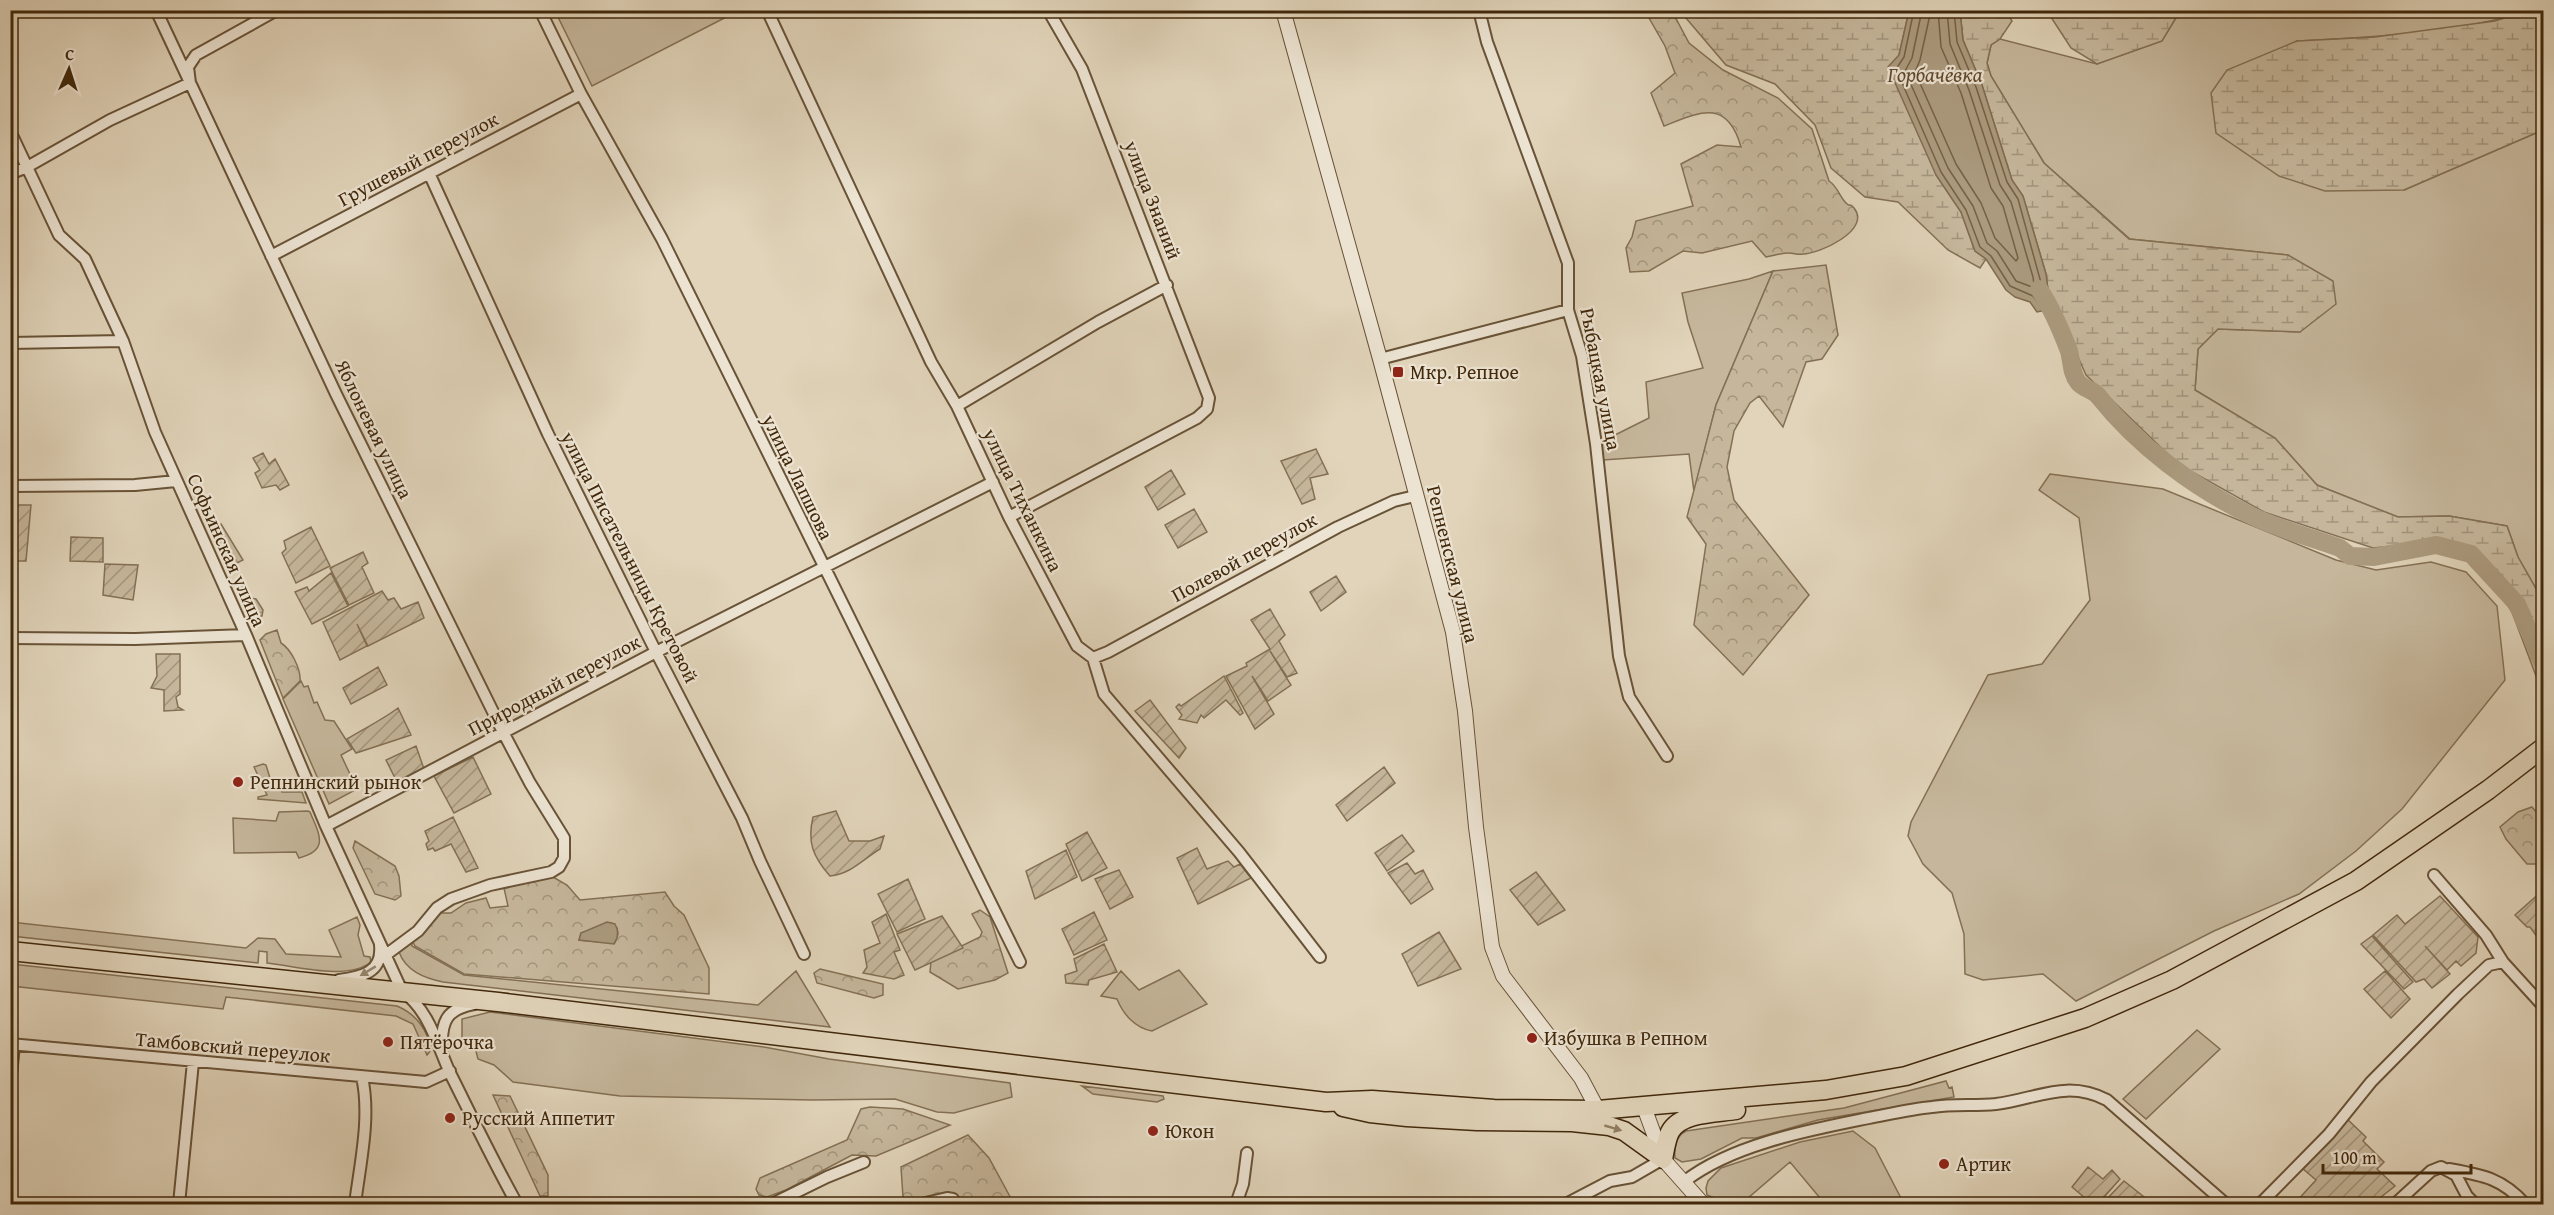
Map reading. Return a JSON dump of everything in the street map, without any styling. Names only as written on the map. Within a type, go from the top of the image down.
[{"type":"highway","points":[[1326,1102],[1350,1110],[1398,1116],[1477,1121],[1572,1122],[1610,1126],[1624,1131],[1663,1159],[1671,1130],[1693,1117],[1765,1105],[1826,1090],[1906,1076],[2085,1018],[2172,980],[2356,881],[2544,747]]},
{"type":"highway","points":[[10,951],[498,1002],[1326,1102],[1372,1100],[1494,1109],[1598,1110],[1826,1090]]},
{"type":"street","name":"Яблоневая улица","points":[[156,10],[336,394],[503,732],[530,783],[564,838],[564,858],[559,867],[551,872],[490,885],[451,899],[437,909],[418,931],[387,954]]},
{"type":"street","points":[[10,174],[27,167],[110,120],[190,83],[188,67],[196,55],[277,10]]},
{"type":"street","name":"улица Лапшова","points":[[540,10],[581,94],[662,239],[822,567],[1020,962]]},
{"type":"street","name":"улица Тиханкина","points":[[766,10],[931,362],[957,406],[1009,518],[1077,646],[1093,658],[1104,694],[1239,852],[1320,957]]},
{"type":"street","name":"улица Знаний","points":[[1009,518],[1197,418],[1207,409],[1209,398],[1082,69],[1048,10]]},
{"type":"street","name":"Репненская улица","points":[[1282,10],[1380,359],[1453,632],[1465,711],[1477,838],[1492,947],[1503,976],[1581,1078],[1598,1110]]},
{"type":"street","name":"Рыбацкая улица","points":[[1479,10],[1487,42],[1568,263],[1568,310],[1582,356],[1596,444],[1619,656],[1629,697],[1667,756]]},
{"type":"street","name":"Грушевый переулок","points":[[271,256],[581,94]]},
{"type":"street","name":"Софьинская улица","points":[[10,131],[58,235],[85,259],[123,341],[155,432],[176,481],[246,635],[326,826],[387,954],[402,991]]},
{"type":"street","name":"улица Писательницы Кретовой","points":[[429,173],[548,435],[742,818],[804,954]]},
{"type":"street","points":[[957,406],[1098,322],[1167,285]]},
{"type":"street","points":[[1380,359],[1568,310]]},
{"type":"street","points":[[10,343],[123,341]]},
{"type":"street","points":[[10,486],[135,485],[176,481]]},
{"type":"street","name":"Природный переулок","points":[[326,826],[656,652],[993,482]]},
{"type":"street","name":"Полевой переулок","points":[[1093,658],[1338,527],[1394,501],[1415,496]]},
{"type":"street","points":[[10,638],[135,639],[246,635]]},
{"type":"street","points":[[2434,875],[2486,934],[2503,962],[2544,1008]]},
{"type":"street","points":[[320,983],[361,976],[376,967],[380,951],[375,928]]},
{"type":"street","points":[[2264,1204],[2329,1134],[2371,1082],[2489,965],[2503,962]]},
{"type":"street","points":[[402,991],[415,1000],[421,1009],[517,1204]]},
{"type":"street","points":[[442,1054],[442,1029],[448,1016],[466,1006],[498,1002]]},
{"type":"street","points":[[10,1085],[12,1044]]},
{"type":"street","name":"Тамбовский переулок","points":[[12,1044],[426,1082],[450,1071]]},
{"type":"street","points":[[178,1204],[192,1062]]},
{"type":"street","points":[[355,1204],[366,1092],[363,1077]]},
{"type":"street","points":[[1684,1181],[1699,1170],[1729,1156],[1830,1126],[1932,1107],[1998,1104],[2063,1090],[2081,1090],[2107,1100],[2226,1204]]},
{"type":"street","points":[[1644,1107],[1663,1159],[1703,1204]]},
{"type":"street","points":[[1236,1204],[1244,1184],[1247,1153]]},
{"type":"street","points":[[1566,1204],[1610,1181],[1632,1177],[1663,1159]]},
{"type":"street","points":[[772,1204],[826,1177],[864,1162]]},
{"type":"street","points":[[2441,1167],[2456,1175],[2475,1204]]},
{"type":"street","points":[[2395,1204],[2431,1171],[2441,1167],[2496,1180],[2512,1190],[2525,1204]]},
{"type":"street","points":[[921,1204],[947,1198],[953,1199]]},
{"type":"green space","points":[[2530,10],[2543,11],[2543,130],[2404,190],[2325,191],[2279,176],[2216,133],[2211,93],[2227,70],[2297,41],[2375,37],[2495,21]]},
{"type":"green space","points":[[555,11],[738,11],[592,86]]},
{"type":"green space","points":[[1645,11],[1672,11],[1689,43],[1723,70],[1778,98],[1812,129],[1829,181],[1846,203],[1854,208],[1858,216],[1850,232],[1831,245],[1811,253],[1786,253],[1766,257],[1752,241],[1702,253],[1683,251],[1649,271],[1630,272],[1626,248],[1632,237],[1636,221],[1693,206],[1681,164],[1717,145],[1741,147],[1735,131],[1720,115],[1711,113],[1689,116],[1664,126],[1651,93],[1675,73],[1665,46]]},
{"type":"green space","points":[[1680,11],[1909,11],[1899,55],[1936,175],[1961,212],[1975,251],[1986,259],[1980,268],[1948,250],[1898,202],[1865,197],[1831,168],[1815,125],[1775,84],[1726,65]]},
{"type":"green space","points":[[1960,11],[2006,11],[2012,21],[2000,39],[1991,45],[1987,63],[1991,76],[2044,163],[2129,239],[2288,255],[2333,281],[2336,304],[2300,332],[2218,329],[2198,349],[2195,390],[2275,438],[2317,485],[2398,517],[2449,516],[2507,526],[2518,557],[2543,601],[2543,705],[2542,692],[2512,612],[2472,549],[2442,541],[2373,548],[2264,512],[2178,464],[2086,375],[2048,290],[2046,274],[2023,196],[2012,180],[1982,85],[1963,40]]},
{"type":"green space","points":[[2047,11],[2180,11],[2162,41],[2097,64],[2071,48]]},
{"type":"green space","points":[[2180,11],[2530,11],[2444,29],[2385,36],[2297,41],[2404,190],[2543,130],[2543,601],[2518,557],[2507,526],[2449,516],[2398,517],[2317,485],[2275,438],[2195,390],[2198,349],[2218,329],[2300,332],[2288,255],[2130,239],[2044,163],[1991,76],[1987,63],[1991,45],[2000,39],[2097,64],[2162,41]]},
{"type":"green space","points":[[1826,265],[1838,335],[1822,359],[1806,362],[1783,427],[1759,396],[1750,403],[1734,431],[1727,467],[1734,500],[1809,595],[1743,675],[1694,625],[1706,544],[1687,517],[1716,405],[1773,271]]},
{"type":"green space","points":[[1773,271],[1716,405],[1694,492],[1689,454],[1603,460],[1601,442],[1649,418],[1646,382],[1703,368],[1688,322],[1682,293],[1749,279]]},
{"type":"green space","points":[[1316,449],[1328,474],[1310,478],[1315,499],[1302,504],[1281,461]]},
{"type":"green space","points":[[263,453],[269,464],[275,459],[289,485],[280,490],[276,485],[262,488],[255,473],[260,470],[253,458]]},
{"type":"green space","points":[[1171,470],[1185,494],[1158,510],[1145,487]]},
{"type":"green space","points":[[2050,474],[2163,489],[2336,560],[2376,570],[2431,562],[2466,572],[2497,606],[2505,680],[2402,809],[2356,851],[2299,894],[2214,931],[2076,1001],[2043,974],[1983,980],[1965,974],[1964,934],[1952,893],[1923,864],[1908,836],[1911,822],[1988,675],[2042,664],[2090,600],[2079,518],[2039,490]]},
{"type":"green space","points":[[11,505],[31,505],[26,561],[11,561]]},
{"type":"green space","points":[[1194,509],[1207,532],[1178,548],[1165,525]]},
{"type":"green space","points":[[221,524],[243,560],[231,566],[221,555],[212,531]]},
{"type":"green space","points":[[311,527],[330,566],[296,583],[282,553],[286,549],[284,541]]},
{"type":"green space","points":[[71,537],[103,538],[103,562],[70,561]]},
{"type":"green space","points":[[363,552],[368,563],[362,567],[374,593],[349,605],[330,568]]},
{"type":"green space","points":[[105,564],[138,565],[133,600],[103,595]]},
{"type":"green space","points":[[331,573],[348,606],[312,624],[295,592],[307,587],[309,591]]},
{"type":"green space","points":[[1336,576],[1346,592],[1321,611],[1310,592]]},
{"type":"green space","points":[[242,587],[251,598],[256,599],[263,610],[262,616],[250,616],[245,611],[237,589]]},
{"type":"green space","points":[[382,591],[388,600],[394,598],[401,609],[418,602],[424,618],[368,646],[357,624],[367,646],[340,660],[323,622]]},
{"type":"green space","points":[[1270,609],[1285,635],[1279,641],[1297,673],[1287,677],[1270,651],[1291,685],[1268,701],[1252,676],[1274,714],[1255,729],[1226,676],[1247,666],[1246,663],[1270,649],[1251,620]]},
{"type":"green space","points":[[277,630],[281,643],[295,660],[300,676],[300,681],[283,698],[260,640],[266,634]]},
{"type":"green space","points":[[156,654],[180,654],[180,694],[176,697],[178,707],[183,710],[164,711],[164,690],[151,688],[157,676]]},
{"type":"green space","points":[[378,667],[387,685],[351,704],[343,688]]},
{"type":"green space","points":[[1224,676],[1243,713],[1240,715],[1226,700],[1204,718],[1201,715],[1197,723],[1179,719],[1182,715],[1176,707],[1179,704],[1181,706]]},
{"type":"green space","points":[[301,681],[304,687],[308,686],[314,703],[317,702],[325,720],[334,721],[352,749],[341,755],[357,789],[329,804],[283,699]]},
{"type":"green space","points":[[1150,700],[1186,748],[1179,758],[1135,711]]},
{"type":"green space","points":[[398,708],[411,735],[356,753],[347,739]]},
{"type":"green space","points":[[416,746],[424,769],[397,782],[386,760]]},
{"type":"green space","points":[[473,757],[491,794],[454,813],[434,776]]},
{"type":"green space","points":[[266,765],[270,778],[278,783],[282,792],[302,792],[306,803],[258,799],[258,797],[267,795],[254,767]]},
{"type":"green space","points":[[1384,767],[1395,783],[1347,821],[1336,805]]},
{"type":"green space","points":[[2532,807],[2543,820],[2543,868],[2539,864],[2527,864],[2506,839],[2500,827],[2518,812]]},
{"type":"green space","points":[[308,811],[319,834],[318,846],[309,855],[299,858],[296,852],[234,853],[233,818],[276,821],[279,812]]},
{"type":"green space","points":[[836,811],[849,841],[870,841],[884,836],[880,849],[851,869],[830,876],[819,862],[813,849],[811,826],[813,817]]},
{"type":"green space","points":[[453,817],[478,868],[466,872],[451,844],[435,851],[433,848],[428,850],[426,844],[429,841],[425,831]]},
{"type":"green space","points":[[1087,832],[1107,868],[1082,881],[1066,844]]},
{"type":"green space","points":[[1402,835],[1414,851],[1387,871],[1375,853]]},
{"type":"green space","points":[[355,841],[395,866],[399,876],[401,896],[395,900],[375,894],[353,848]]},
{"type":"green space","points":[[1197,848],[1207,869],[1228,861],[1234,867],[1240,864],[1251,878],[1198,904],[1177,858]]},
{"type":"green space","points":[[1066,850],[1077,877],[1035,899],[1026,871]]},
{"type":"green space","points":[[1407,863],[1415,874],[1423,870],[1433,889],[1411,904],[1388,873]]},
{"type":"green space","points":[[1119,870],[1133,897],[1110,909],[1095,879]]},
{"type":"green space","points":[[1536,872],[1565,910],[1538,925],[1510,890]]},
{"type":"green space","points":[[553,877],[567,885],[580,900],[665,892],[674,906],[684,915],[709,968],[709,994],[464,974],[415,946],[413,942],[426,925],[441,913],[451,913],[466,903],[486,898],[490,908],[508,906],[504,888]],"holes":[[[611,923],[617,928],[618,934],[600,942],[579,940],[581,933]]]},
{"type":"green space","points":[[908,879],[925,919],[897,932],[878,894]]},
{"type":"green space","points":[[2543,890],[2543,945],[2530,927],[2527,927],[2515,915]]},
{"type":"green space","points":[[2440,896],[2478,937],[2476,953],[2461,966],[2456,961],[2447,970],[2425,946],[2450,974],[2432,988],[2424,979],[2416,982],[2373,935],[2397,915],[2405,924]]},
{"type":"green space","points":[[980,910],[990,917],[1008,973],[995,980],[958,989],[930,972],[931,961],[980,937],[982,932],[972,914]]},
{"type":"green space","points":[[1094,912],[1107,940],[1074,955],[1062,929]]},
{"type":"green space","points":[[886,914],[900,950],[894,952],[904,975],[894,979],[863,973],[867,967],[864,950],[880,943],[872,922]]},
{"type":"green space","points":[[942,916],[963,948],[915,970],[897,934]]},
{"type":"green space","points":[[357,917],[360,925],[358,935],[364,956],[370,957],[371,962],[349,971],[321,971],[267,963],[267,952],[259,951],[258,963],[11,936],[11,922],[246,948],[258,938],[275,939],[286,954],[341,957],[329,930]]},
{"type":"green space","points":[[1439,932],[1461,969],[1418,986],[1402,954]]},
{"type":"green space","points":[[2372,936],[2413,982],[2404,989],[2361,944]]},
{"type":"green space","points":[[412,939],[412,946],[464,975],[758,1005],[796,971],[830,1027],[443,982],[416,973],[402,959],[399,952]]},
{"type":"green space","points":[[1104,944],[1117,972],[1089,980],[1088,985],[1066,983],[1065,975],[1077,971],[1074,959]]},
{"type":"green space","points":[[11,964],[397,1006],[410,1013],[420,1023],[431,1050],[427,1055],[413,1024],[396,1016],[226,997],[223,1009],[11,986]]},
{"type":"green space","points":[[820,969],[883,984],[883,995],[874,998],[817,983],[814,973]]},
{"type":"green space","points":[[1179,970],[1207,1004],[1152,1031],[1130,1020],[1117,999],[1101,996],[1121,971],[1139,990]]},
{"type":"green space","points":[[2385,971],[2410,999],[2391,1018],[2364,989]]},
{"type":"green space","points":[[490,1012],[764,1047],[829,1059],[1010,1083],[1012,1097],[954,1113],[937,1112],[895,1099],[812,1100],[620,1096],[513,1082],[494,1065],[478,1059],[473,1040],[462,1042],[462,1019]]},
{"type":"green space","points":[[2197,1030],[2220,1049],[2146,1119],[2123,1099]]},
{"type":"green space","points":[[1946,1081],[1949,1088],[1952,1087],[1954,1097],[1818,1120],[1756,1138],[1742,1138],[1701,1159],[1682,1162],[1675,1158],[1676,1142],[1686,1131],[1844,1108]]},
{"type":"green space","points":[[1082,1086],[1163,1096],[1164,1099],[1157,1102],[1093,1094]]},
{"type":"green space","points":[[493,1095],[510,1096],[548,1175],[548,1196],[540,1196]]},
{"type":"green space","points":[[870,1107],[903,1109],[950,1125],[876,1156],[852,1155],[786,1190],[767,1197],[759,1195],[756,1189],[760,1178],[847,1140],[861,1109]]},
{"type":"green space","points":[[2346,1118],[2366,1137],[2363,1141],[2384,1162],[2377,1169],[2395,1186],[2372,1204],[2294,1204],[2316,1180],[2302,1168],[2322,1149]]},
{"type":"green space","points":[[1853,1131],[1875,1148],[1904,1204],[1825,1204],[1790,1162],[1741,1204],[1729,1204],[1707,1195],[1708,1181],[1721,1168],[1800,1142]]},
{"type":"green space","points":[[968,1135],[989,1158],[1014,1204],[909,1204],[903,1197],[901,1167]]},
{"type":"green space","points":[[2088,1167],[2103,1179],[2112,1170],[2120,1179],[2098,1204],[2092,1204],[2072,1187]]},
{"type":"green space","points":[[2124,1181],[2148,1200],[2144,1204],[2102,1204]]},
{"type":"water","name":"Горбачёвка","points":[[1909,11],[1960,11],[1963,40],[1982,85],[2012,180],[2023,196],[2046,274],[2048,290],[2056,308],[2037,312],[2030,302],[2015,297],[2006,290],[1986,259],[1975,251],[1961,212],[1936,175],[1888,67],[1899,55]]},
{"type":"water","points":[[607,922],[615,924],[616,927],[618,934],[614,944],[579,940],[581,933]]},
{"type":"waterway","points":[[2039,289],[2063,335],[2078,382],[2097,394],[2131,432],[2168,464],[2208,492],[2250,515],[2340,548],[2350,556],[2374,557],[2436,545],[2471,554],[2517,604],[2544,666]]},
{"type":"place","name":"Мкр. Репное","points":[[1398,372]]},
{"type":"place","name":"Репнинский рынок","points":[[238,782]]},
{"type":"place","name":"Избушка в Репном","points":[[1532,1038]]},
{"type":"place","name":"Пятёрочка","points":[[388,1042]]},
{"type":"place","name":"Русский Аппетит","points":[[450,1118]]},
{"type":"place","name":"Юкон","points":[[1153,1131]]},
{"type":"place","name":"Артик","points":[[1944,1164]]}]
